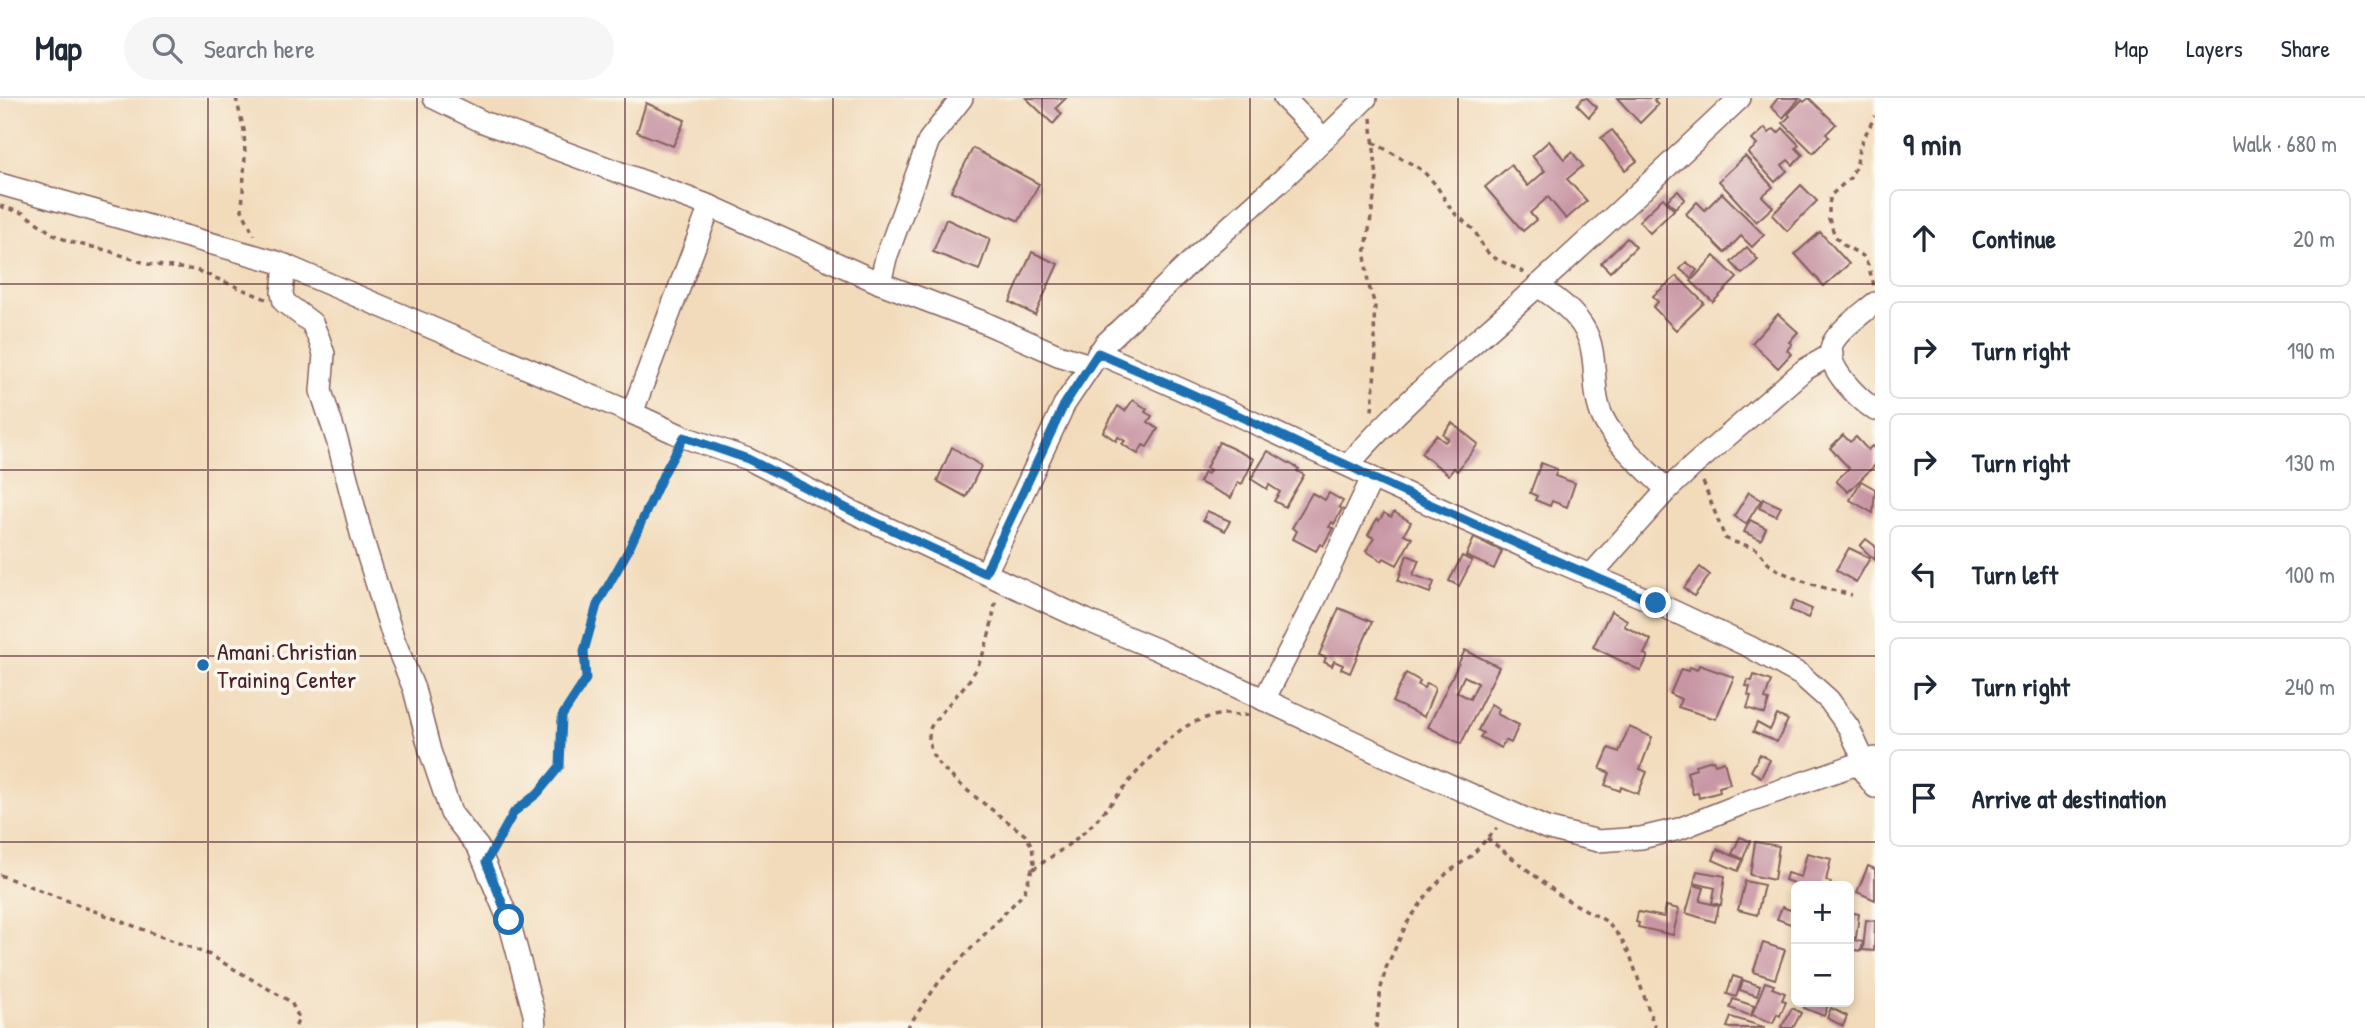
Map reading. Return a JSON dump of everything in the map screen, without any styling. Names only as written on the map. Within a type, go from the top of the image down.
[{"type":"street","points":[[434,98],[483,122],[709,206],[880,283],[983,322],[1058,355],[1094,359],[1204,398],[1306,447],[1349,464],[1372,478],[1750,647],[1801,674],[1829,700],[1849,728],[1875,787]]},
{"type":"street","points":[[880,283],[886,258],[929,140],[961,98]]},
{"type":"street","points":[[1284,98],[1324,139]]},
{"type":"street","points":[[1349,464],[1372,438],[1741,98]]},
{"type":"street","points":[[992,576],[1064,405],[1105,344],[1324,139],[1368,103]]},
{"type":"street","points":[[0,184],[276,262],[684,437],[748,459],[992,576],[1546,828],[1598,841],[1641,838],[1678,829],[1865,761]]},
{"type":"street","points":[[632,413],[709,206]]},
{"type":"street","points":[[276,262],[284,303],[312,323],[319,338],[324,354],[321,391],[394,640],[414,690],[430,751],[451,813],[486,862],[509,920],[534,1014],[535,1028]]},
{"type":"street","points":[[1540,284],[1578,320],[1589,339],[1597,404],[1605,422],[1667,490]]},
{"type":"street","points":[[1875,303],[1840,335],[1832,346],[1840,377],[1875,410]]},
{"type":"street","points":[[1590,576],[1667,490],[1695,464],[1804,370],[1832,354]]},
{"type":"street","points":[[1265,700],[1372,478]]},
{"type":"path","points":[[236,98],[244,130],[242,210],[276,262]]},
{"type":"path","points":[[1368,103],[1377,180],[1365,255],[1368,283],[1375,305],[1376,354],[1372,438]]},
{"type":"path","points":[[1875,117],[1859,146],[1857,164],[1850,178],[1831,195],[1829,204],[1829,219],[1835,236],[1842,244],[1863,256],[1875,292]]},
{"type":"path","points":[[1373,142],[1422,170],[1436,185],[1452,211],[1474,230],[1490,255],[1540,284]]},
{"type":"path","points":[[0,206],[23,213],[56,236],[74,243],[148,264],[196,271],[240,290],[284,303]]},
{"type":"path","points":[[486,862],[514,812],[538,793],[560,766],[562,716],[586,679],[584,651],[597,605],[628,551],[684,437]]},
{"type":"path","points":[[1695,464],[1725,538],[1753,547],[1780,571],[1825,589],[1852,595]]},
{"type":"path","points":[[907,1028],[939,982],[1024,893],[1034,863],[1032,846],[1025,835],[960,786],[934,757],[929,739],[932,724],[972,676],[990,633],[992,576]]},
{"type":"path","points":[[1032,870],[1080,835],[1098,818],[1140,767],[1186,727],[1213,716],[1249,715],[1257,711],[1265,700]]},
{"type":"path","points":[[1376,1028],[1386,968],[1407,923],[1429,892],[1447,873],[1471,856],[1511,813]]},
{"type":"path","points":[[1487,838],[1562,897],[1606,921],[1620,937],[1630,955],[1655,1028]]},
{"type":"path","points":[[0,874],[210,955],[291,1002],[299,1018],[295,1028]]},
{"type":"building","points":[[1026,98],[1066,98],[1056,108],[1062,114],[1053,124]]},
{"type":"building","points":[[1583,98],[1587,98],[1597,108],[1589,117],[1577,105]]},
{"type":"building","points":[[1617,98],[1657,98],[1654,101],[1658,105],[1640,123]]},
{"type":"building","points":[[1778,98],[1800,98],[1783,118],[1771,107]]},
{"type":"building","points":[[1809,98],[1836,124],[1826,134],[1829,137],[1813,153],[1783,123],[1802,100],[1804,102]]},
{"type":"building","points":[[646,103],[685,120],[673,146],[637,132]]},
{"type":"building","points":[[1765,128],[1769,133],[1774,129],[1778,133],[1783,128],[1799,145],[1796,148],[1803,155],[1793,165],[1788,160],[1782,165],[1787,171],[1775,182],[1748,153],[1757,145],[1752,140]]},
{"type":"building","points":[[1612,130],[1637,161],[1625,170],[1601,138]]},
{"type":"building","points":[[1549,141],[1564,159],[1572,152],[1583,166],[1567,179],[1587,201],[1566,219],[1548,197],[1530,213],[1536,220],[1523,231],[1485,187],[1511,165],[1528,186],[1545,171],[1532,156]]},
{"type":"building","points":[[973,148],[1039,184],[1019,221],[951,191]]},
{"type":"building","points":[[1745,156],[1773,187],[1762,196],[1773,207],[1756,222],[1719,181]]},
{"type":"building","points":[[1801,185],[1817,201],[1787,231],[1772,215]]},
{"type":"building","points":[[1678,191],[1685,199],[1675,208],[1667,200]]},
{"type":"building","points":[[1722,193],[1764,235],[1752,247],[1741,236],[1725,253],[1686,214],[1697,202],[1705,210]]},
{"type":"building","points":[[1663,198],[1674,210],[1650,233],[1639,221]]},
{"type":"building","points":[[946,219],[990,239],[979,270],[933,252]]},
{"type":"building","points":[[1820,232],[1849,264],[1824,286],[1795,254]]},
{"type":"building","points":[[1627,238],[1636,247],[1610,272],[1601,263]]},
{"type":"building","points":[[1747,247],[1758,260],[1742,274],[1731,262]]},
{"type":"building","points":[[1032,252],[1058,264],[1035,315],[1010,302]]},
{"type":"building","points":[[1714,256],[1737,278],[1713,302],[1691,281]]},
{"type":"building","points":[[1686,262],[1697,270],[1691,278],[1680,269]]},
{"type":"building","points":[[1677,276],[1704,303],[1676,330],[1653,307],[1658,302],[1653,296]]},
{"type":"building","points":[[1778,314],[1798,332],[1789,342],[1792,344],[1787,350],[1791,354],[1778,368],[1752,343]]},
{"type":"building","points":[[1133,400],[1147,409],[1145,412],[1152,416],[1148,422],[1158,429],[1147,447],[1143,445],[1138,454],[1122,444],[1125,441],[1118,437],[1116,441],[1103,432],[1118,406],[1125,411]]},
{"type":"building","points":[[1452,423],[1478,444],[1457,471],[1454,468],[1449,475],[1421,453],[1436,435],[1445,442],[1448,439],[1443,434]]},
{"type":"building","points":[[1843,435],[1850,442],[1856,437],[1868,450],[1872,446],[1875,449],[1875,465],[1848,492],[1836,481],[1849,468],[1830,448]]},
{"type":"building","points":[[1219,442],[1254,459],[1242,484],[1238,482],[1231,498],[1199,482],[1204,472],[1208,474],[1210,470],[1206,468]]},
{"type":"building","points":[[952,447],[981,466],[966,497],[937,481]]},
{"type":"building","points":[[1268,451],[1299,469],[1297,471],[1304,475],[1285,507],[1274,501],[1280,492],[1269,485],[1267,489],[1251,479]]},
{"type":"building","points":[[1541,463],[1557,469],[1555,476],[1575,483],[1567,507],[1552,501],[1550,506],[1535,500],[1537,496],[1530,493]]},
{"type":"building","points":[[1861,481],[1875,489],[1873,513],[1850,500]]},
{"type":"building","points":[[1749,492],[1761,500],[1746,524],[1734,516]]},
{"type":"building","points":[[1312,493],[1325,500],[1329,493],[1343,501],[1334,524],[1332,522],[1329,527],[1333,528],[1323,546],[1320,544],[1316,551],[1293,539],[1297,531],[1292,528]]},
{"type":"building","points":[[1763,499],[1781,507],[1776,516],[1759,508]]},
{"type":"building","points":[[1207,511],[1230,521],[1225,531],[1203,520]]},
{"type":"building","points":[[1394,512],[1411,522],[1404,534],[1412,538],[1397,565],[1384,558],[1382,561],[1366,551],[1374,538],[1368,535],[1377,519],[1379,521],[1384,513],[1391,517]]},
{"type":"building","points":[[1750,520],[1766,528],[1761,540],[1744,532]]},
{"type":"building","points":[[1474,538],[1502,551],[1494,569],[1466,556]]},
{"type":"building","points":[[1866,539],[1875,546],[1875,560],[1860,546]]},
{"type":"building","points":[[1849,548],[1870,558],[1856,582],[1836,570]]},
{"type":"building","points":[[1407,555],[1419,560],[1413,575],[1434,582],[1430,593],[1398,581]]},
{"type":"building","points":[[1462,556],[1472,561],[1459,586],[1449,581]]},
{"type":"building","points":[[1700,567],[1710,575],[1694,596],[1684,588]]},
{"type":"building","points":[[1794,601],[1812,609],[1808,618],[1790,610]]},
{"type":"building","points":[[1339,608],[1372,622],[1350,673],[1341,669],[1343,665],[1334,661],[1332,666],[1324,662],[1326,658],[1319,655]]},
{"type":"building","points":[[1611,611],[1627,620],[1624,626],[1651,640],[1644,654],[1648,656],[1641,671],[1593,647]]},
{"type":"building","points":[[1465,650],[1499,667],[1461,744],[1428,727]],"holes":[[[1464,676],[1478,683],[1470,699],[1457,692]]]},
{"type":"building","points":[[1699,665],[1734,677],[1716,719],[1678,707],[1681,699],[1670,694],[1681,669],[1688,671],[1690,667],[1697,670]]},
{"type":"building","points":[[1406,673],[1420,681],[1418,685],[1424,688],[1427,683],[1435,689],[1424,717],[1392,702]]},
{"type":"building","points":[[1754,675],[1771,681],[1765,699],[1769,700],[1765,714],[1747,708],[1751,696],[1748,695],[1750,687],[1746,686]]},
{"type":"building","points":[[1491,704],[1499,709],[1497,714],[1519,725],[1511,743],[1505,740],[1501,748],[1480,737],[1483,733],[1478,730]]},
{"type":"building","points":[[1777,715],[1788,720],[1777,742],[1753,732],[1757,723],[1770,730]]},
{"type":"building","points":[[1629,727],[1652,737],[1640,769],[1647,772],[1638,794],[1621,787],[1620,791],[1605,785],[1610,773],[1600,769],[1609,748],[1619,752]]},
{"type":"building","points":[[1760,754],[1770,760],[1761,777],[1751,771]]},
{"type":"building","points":[[1713,760],[1715,764],[1724,761],[1730,784],[1719,787],[1720,792],[1699,798],[1698,793],[1693,794],[1687,772],[1696,769],[1695,765]]},
{"type":"building","points":[[1740,837],[1750,841],[1743,859],[1732,854]]},
{"type":"building","points":[[1755,842],[1779,846],[1774,880],[1750,875]]},
{"type":"building","points":[[1717,849],[1743,860],[1738,871],[1713,860]]},
{"type":"building","points":[[1807,853],[1831,859],[1826,881],[1785,880],[1787,873],[1801,877]]},
{"type":"building","points":[[1868,866],[1875,869],[1875,900],[1857,892]]},
{"type":"building","points":[[1697,871],[1725,876],[1721,905],[1712,903],[1715,888],[1694,883]]},
{"type":"building","points":[[1745,881],[1764,885],[1757,915],[1738,910]]},
{"type":"building","points":[[1694,885],[1704,888],[1700,901],[1719,906],[1715,922],[1686,913]]},
{"type":"building","points":[[1666,906],[1679,909],[1673,935],[1638,927],[1638,912],[1664,917]]},
{"type":"building","points":[[1782,907],[1791,910],[1791,924],[1777,919]]},
{"type":"building","points":[[1854,913],[1859,914],[1854,938]]},
{"type":"building","points":[[1866,920],[1875,921],[1874,951],[1863,950]]},
{"type":"building","points":[[1854,940],[1863,942],[1861,951],[1854,950]]},
{"type":"building","points":[[1763,943],[1785,950],[1775,979],[1753,972]]},
{"type":"building","points":[[1733,976],[1742,979],[1736,997],[1727,994]]},
{"type":"building","points":[[1743,980],[1760,986],[1757,996],[1740,990]]},
{"type":"building","points":[[1765,982],[1785,993],[1782,1000],[1786,1001],[1780,1016],[1777,1014],[1773,1023],[1752,1015]]},
{"type":"building","points":[[1733,999],[1754,1006],[1751,1016],[1730,1008]]},
{"type":"building","points":[[1804,1007],[1827,1007],[1824,1016]]},
{"type":"building","points":[[1792,1008],[1801,1013],[1793,1028],[1781,1028]]},
{"type":"building","points":[[1831,1008],[1847,1016],[1843,1026],[1827,1018]]},
{"type":"building","points":[[1731,1017],[1764,1027],[1764,1028],[1727,1027]]},
{"type":"place","name":"Amani Christian Training Center","points":[[203,665]]},
{"type":"route","points":[[509,920],[486,862],[514,812],[538,793],[560,766],[562,716],[586,679],[584,651],[597,605],[628,551],[684,437],[748,459],[985,573],[1064,405],[1098,353],[1204,398],[1538,553],[1656,603]]}]
